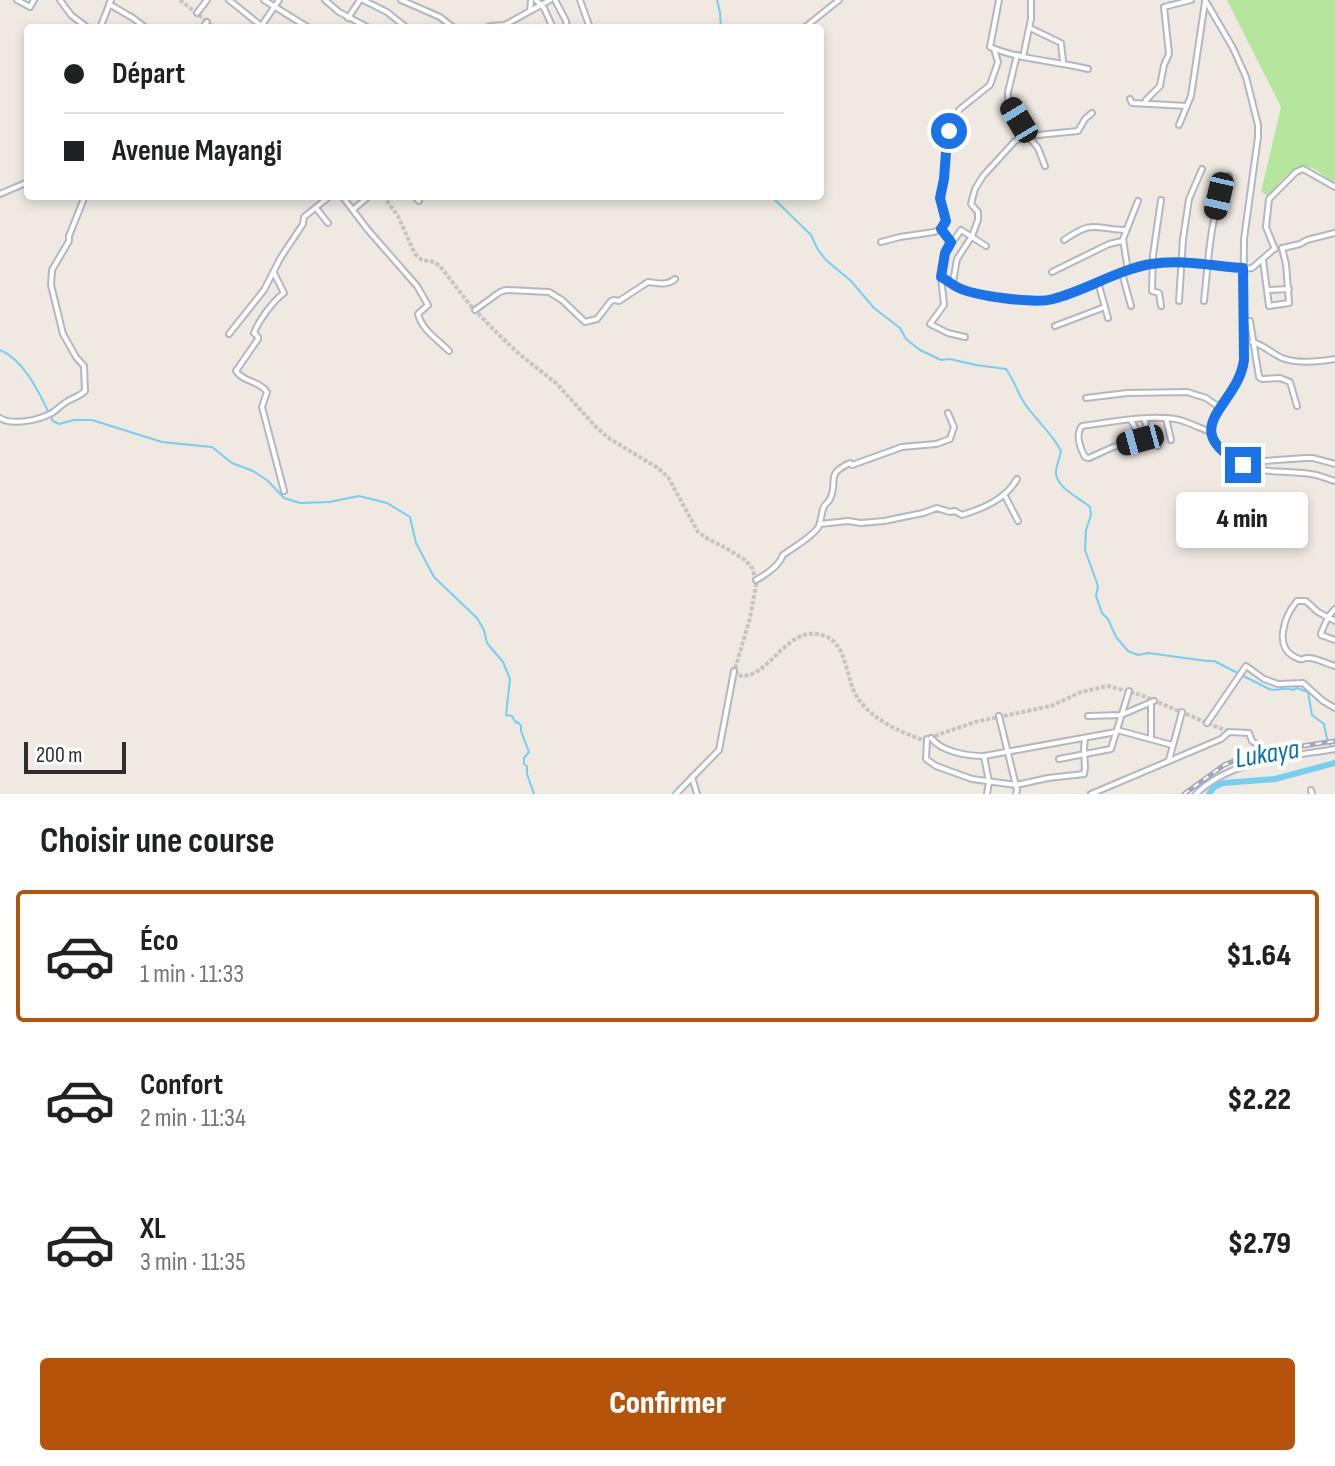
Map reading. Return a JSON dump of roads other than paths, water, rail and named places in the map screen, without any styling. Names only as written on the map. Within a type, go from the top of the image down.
[{"type":"street","points":[[17,0],[30,7],[34,0]]},
{"type":"street","points":[[60,0],[83,24]]},
{"type":"street","points":[[197,13],[207,0]]},
{"type":"street","points":[[229,0],[258,24]]},
{"type":"street","points":[[264,0],[302,24]]},
{"type":"street","points":[[264,24],[279,0]]},
{"type":"street","points":[[325,0],[331,7],[361,24]]},
{"type":"street","points":[[348,18],[362,0],[387,12],[402,24]]},
{"type":"street","points":[[401,0],[449,24]]},
{"type":"street","points":[[530,11],[533,0],[542,5],[551,24]]},
{"type":"street","points":[[507,24],[552,0],[566,24]]},
{"type":"street","points":[[580,0],[589,24]]},
{"type":"street","points":[[809,24],[839,0]]},
{"type":"street","points":[[881,242],[926,234],[941,229],[946,223],[940,198],[947,136],[960,109],[990,85],[998,62],[990,46],[999,0]]},
{"type":"street","points":[[1031,0],[1030,28],[1007,96],[1009,105],[1038,148],[1045,166]]},
{"type":"street","points":[[1145,103],[1160,86],[1169,54],[1164,7],[1191,0]]},
{"type":"street","points":[[1179,125],[1191,96],[1205,0]]},
{"type":"street","points":[[1205,0],[1246,77],[1258,125],[1245,225],[1244,360],[1236,385],[1211,421],[1210,432],[1226,454],[1243,465],[1263,472],[1311,474],[1335,481]]},
{"type":"street","points":[[102,24],[110,2],[141,24]]},
{"type":"street","points":[[1030,28],[1061,43],[1063,63]]},
{"type":"street","points":[[994,49],[1088,69]]},
{"type":"street","points":[[1130,99],[1132,103],[1187,106]]},
{"type":"street","points":[[953,284],[957,259],[978,220],[978,212],[971,204],[977,184],[1011,145],[1028,136],[1078,131],[1092,113]]},
{"type":"street","points":[[1179,301],[1189,199],[1202,169]]},
{"type":"street","points":[[1275,249],[1266,227],[1269,199],[1275,191],[1303,169],[1335,187]]},
{"type":"street","points":[[1204,301],[1210,238],[1219,196],[1229,176]]},
{"type":"street","points":[[0,194],[24,184]]},
{"type":"street","points":[[0,418],[15,423],[49,415],[85,391],[84,366],[63,334],[51,285],[52,270],[69,241],[83,200]]},
{"type":"street","points":[[229,334],[264,290],[303,224],[304,217],[325,200]]},
{"type":"street","points":[[346,200],[417,286],[428,305],[417,317],[449,351]]},
{"type":"street","points":[[354,209],[364,200]]},
{"type":"street","points":[[1161,200],[1152,291],[1159,293],[1161,306]]},
{"type":"street","points":[[1131,306],[1122,241],[1138,201]]},
{"type":"street","points":[[316,208],[328,223]]},
{"type":"street","points":[[1064,240],[1083,228],[1099,225],[1126,230]]},
{"type":"street","points":[[941,229],[951,242]]},
{"type":"street","points":[[965,337],[930,324],[944,305],[941,277],[945,253],[961,230],[986,246]]},
{"type":"street","points":[[941,277],[959,288],[984,295],[1035,301],[1057,298],[1154,263],[1250,269],[1275,249],[1335,233]]},
{"type":"street","points":[[1052,272],[1109,244],[1122,241]]},
{"type":"street","points":[[1263,260],[1269,306],[1289,303],[1282,248]]},
{"type":"street","points":[[274,273],[284,293],[255,328],[254,333],[259,337],[236,371],[244,380],[262,385],[267,392],[262,407],[284,491]]},
{"type":"street","points":[[475,310],[502,291],[548,292],[562,300],[585,322],[597,319],[611,301],[619,301],[648,282],[660,284],[675,279]]},
{"type":"street","points":[[1098,282],[1108,318]]},
{"type":"street","points":[[1268,290],[1289,289]]},
{"type":"street","points":[[1055,326],[1105,307]]},
{"type":"street","points":[[1243,321],[1250,321],[1259,377],[1290,382],[1297,406]]},
{"type":"street","points":[[1252,342],[1286,359],[1334,361]]},
{"type":"street","points":[[1086,398],[1127,393],[1187,392],[1206,398],[1220,407]]},
{"type":"street","points":[[756,580],[769,573],[783,555],[807,541],[820,524],[822,510],[831,498],[832,476],[837,471],[850,463],[852,465],[902,447],[936,444],[950,439],[954,427],[948,413]]},
{"type":"street","points":[[1131,420],[1140,440],[1085,457],[1079,446],[1079,429],[1082,426],[1131,420],[1166,418],[1181,420],[1210,432]]},
{"type":"street","points":[[1166,418],[1171,440]]},
{"type":"street","points":[[1144,419],[1158,446]]},
{"type":"street","points":[[1243,465],[1305,458],[1335,464]]},
{"type":"street","points":[[820,524],[884,521],[938,507],[962,515],[984,507],[1004,494],[1013,488],[1017,479]]},
{"type":"street","points":[[1004,494],[1018,521]]},
{"type":"street","points":[[1335,621],[1306,601],[1297,601],[1284,623],[1283,639],[1288,653],[1298,659],[1309,658],[1335,666]]},
{"type":"street","points":[[1335,609],[1321,634],[1335,640]]},
{"type":"street","points":[[1207,723],[1246,666],[1264,679],[1278,684],[1301,682],[1335,708]]},
{"type":"street","points":[[676,794],[719,750],[734,671]]},
{"type":"street","points":[[1059,759],[1110,750],[1129,691]]},
{"type":"street","points":[[1088,716],[1121,715],[1153,702],[1151,739]]},
{"type":"street","points":[[1169,760],[1182,712]]},
{"type":"street","points":[[999,716],[1016,794]]},
{"type":"street","points":[[1085,738],[1083,775],[1016,785],[957,774],[927,761],[926,757],[929,739],[968,756],[1007,753],[1116,731],[1172,745]]},
{"type":"street","points":[[1091,794],[1221,739],[1229,732],[1249,733],[1266,760]]},
{"type":"street","points":[[1196,794],[1217,778],[1266,760],[1335,749]]},
{"type":"street","points":[[984,756],[989,782],[987,794]]},
{"type":"street","points":[[692,777],[697,794]]},
{"type":"waterway","points":[[717,0],[721,24]]},
{"type":"waterway","points":[[775,200],[811,235],[826,260],[920,350],[941,360],[1006,369],[1025,404],[1061,451],[1056,472],[1059,483],[1090,507],[1085,550],[1098,586],[1096,596],[1102,613],[1128,651],[1138,655],[1148,653],[1214,661],[1269,689],[1297,688],[1308,692],[1312,715],[1324,724],[1327,739],[1335,753]]},
{"type":"waterway","points":[[0,350],[18,362],[38,391],[53,421],[59,424],[92,420],[162,442],[212,447],[232,463],[267,480],[284,498],[300,503],[329,502],[359,496],[387,503],[410,517],[416,543],[434,577],[477,618],[487,643],[503,662],[510,679],[506,715],[512,716],[521,726],[529,752],[524,764],[534,794]]},
{"type":"waterway","name":"Lukaya","points":[[1209,794],[1214,787],[1223,783],[1275,779],[1335,763]]},
{"type":"tunnel","points":[[180,0],[210,24]]},
{"type":"tunnel","points":[[386,200],[398,216],[415,254],[440,266],[493,329],[556,383],[597,428],[668,477],[698,532],[745,560],[753,569],[756,585],[735,669],[738,675],[758,671],[798,638],[809,634],[822,635],[837,645],[853,689],[863,705],[887,724],[923,740],[975,722],[1051,706],[1081,692],[1108,686],[1141,695],[1229,732]]},
{"type":"railway","points":[[1184,794],[1224,765],[1250,754],[1335,741]]}]
